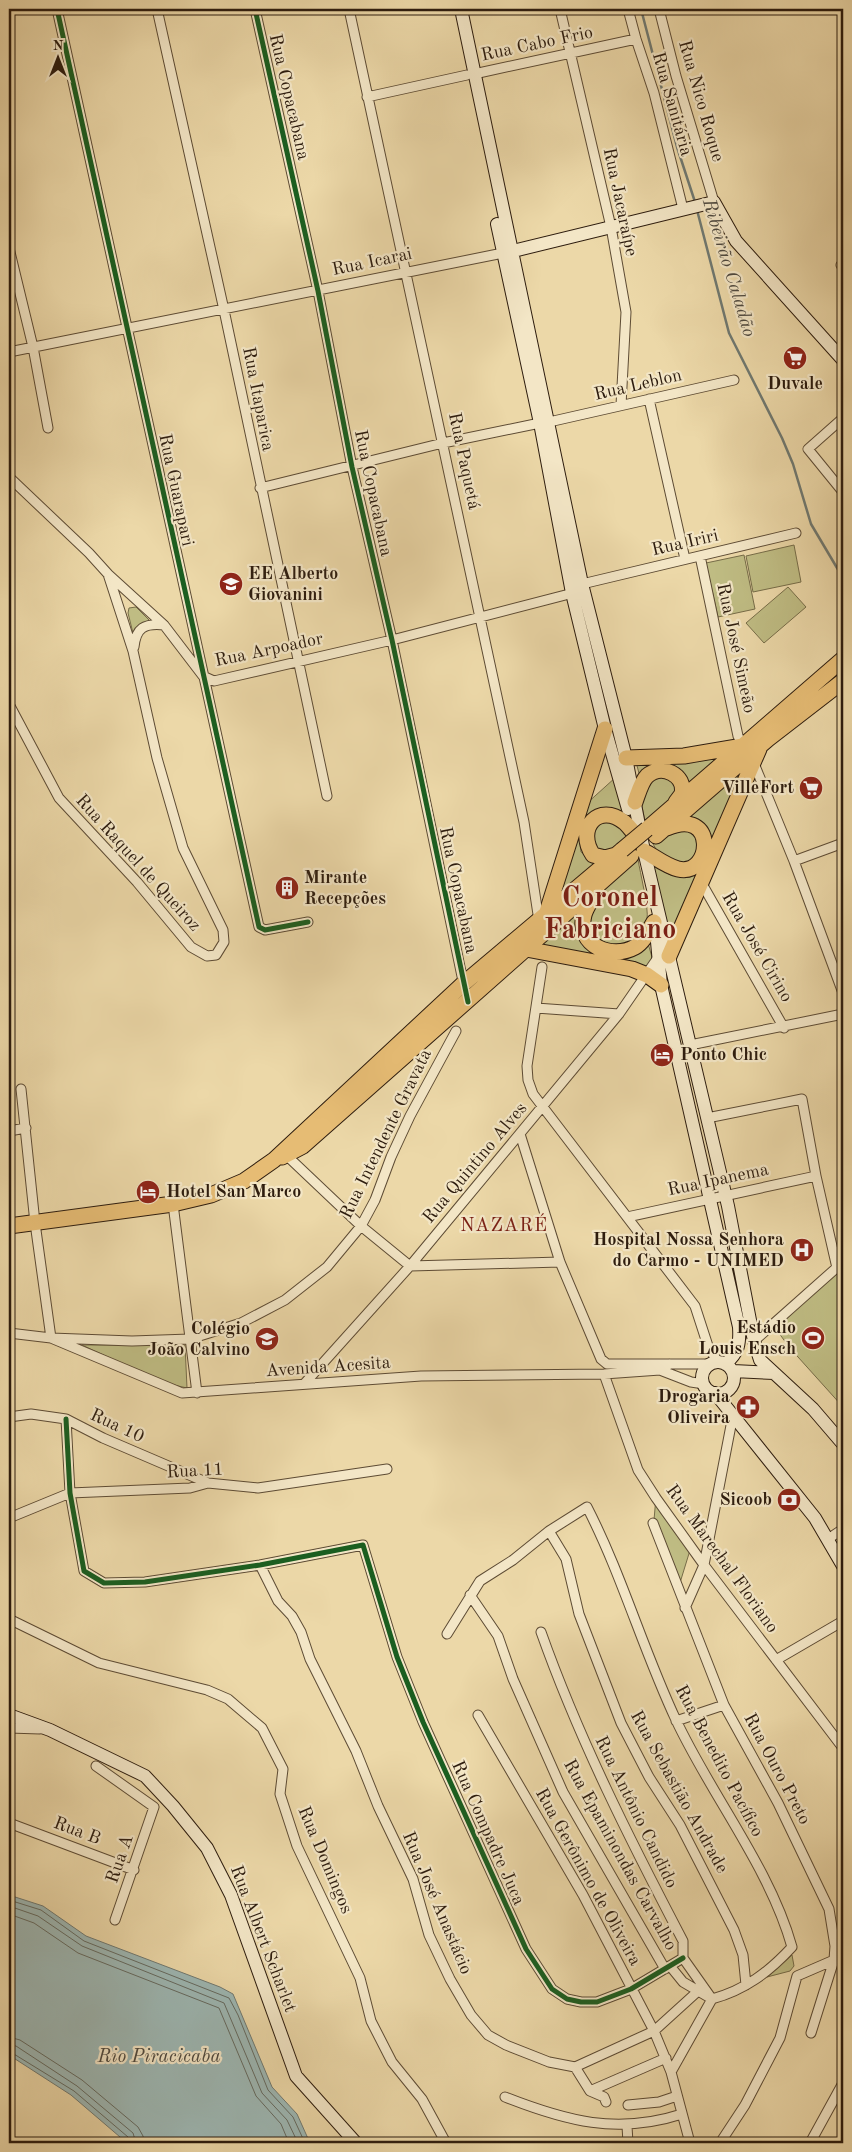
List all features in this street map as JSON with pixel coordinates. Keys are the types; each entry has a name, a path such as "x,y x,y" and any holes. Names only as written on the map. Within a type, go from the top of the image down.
{"main road":[{"path":"453,9 471,75"},
{"path":"461,9 471,75 507,252 580,589 605,729 650,832 654,922 690,1045 725,1196 754,1341 760,1360 813,1409 843,1444"},
{"path":"713,202 736,241 843,360"},
{"name":"Rua Icarai","path":"507,252 713,202"},
{"path":"580,589 626,758 635,802 629,853 664,956"},
{"path":"673,806 748,755 840,662"},
{"path":"650,832 762,744 843,684 838,679 840,662"},
{"path":"542,918 605,729"},
{"path":"626,758 748,755"},
{"path":"748,755 701,882 664,956 661,985 739,1326 738,1349 734,1357 722,1365 703,1373 704,1384 707,1389 715,1393 815,1518 843,1566"},
{"path":"9,1226 173,1204 211,1195 229,1188 281,1156 304,1146 602,881 673,806 682,794 683,789 676,776 668,771 661,770 648,776 635,802"},
{"path":"599,817 614,817 650,832 682,822 691,824 702,832 705,843 704,853 698,863 689,870 679,869 629,853 605,858 593,855 585,837 589,824 599,817"},
{"path":"281,1156 463,984 542,918 629,853"},
{"path":"602,881 584,915 587,938 592,946 605,951 626,950 637,946 654,922"},
{"path":"526,949 632,969 647,975 661,985"},
{"path":"722,1365 754,1341"},
{"path":"722,1365 774,1373"},
{"path":"715,1393 725,1392 732,1386 722,1365"},
{"name":"Rua Albert Scharlet","path":"9,1715 50,1730 145,1776 173,1806 207,1848 231,1895 296,2076 356,2143"}],"street":[{"name":"Rua Guarapari","path":"58,9 259,927 266,930 308,922"},
{"name":"Rua Itaparica","path":"157,9 224,310 260,488 327,796"},
{"name":"Rua Copacabana","path":"255,9 318,291 352,467 392,640 468,1002"},
{"name":"Rua Paquetá","path":"349,9 481,616 542,918"},
{"name":"Rua Jacaraípe","path":"560,9 611,227 626,312 621,405"},
{"name":"Rua Sanitária","path":"628,9 686,208"},
{"name":"Rua Nico Roque","path":"659,9 676,76 713,202"},
{"name":"Rua Cabo Frio","path":"367,97 636,39"},
{"path":"9,248 33,348 48,428"},
{"name":"Rua Icarai","path":"9,352 507,252"},
{"name":"Rua Leblon","path":"260,488 352,467 443,443 544,423 734,380"},
{"path":"649,399 685,560"},
{"path":"843,418 808,450 843,492"},
{"name":"Rua Arpoador","path":"9,477 89,552 108,574 164,624 203,676 214,681 392,640 580,589"},
{"name":"Rua Iriri","path":"580,589 700,556 796,534"},
{"name":"Rua José Simeão","path":"700,556 736,727 841,976 843,993"},
{"name":"Rua Raquel de Queiroz","path":"9,704 59,798 136,882 191,947 207,956 216,955 224,942 223,930 183,848 157,758 134,651 108,574"},
{"path":"134,651 135,635 144,626 164,624"},
{"path":"794,861 843,843"},
{"name":"Rua José Cirino","path":"701,882 784,1028"},
{"name":"Rua Quintino Alves","path":"306,1383 410,1266 619,1014 647,975 664,956"},
{"path":"542,967 529,1048 528,1080 542,1107 695,1306 708,1346 722,1365"},
{"path":"536,1008 619,1014"},
{"path":"690,1045 784,1028 843,1014"},
{"name":"Rua Intendente Gravata","path":"51,1338 132,1341 190,1339 241,1323 285,1300 327,1267 360,1226 375,1200 391,1157 410,1116 456,1031"},
{"path":"21,1089 35,1223 51,1338"},
{"path":"707,1118 802,1099 816,1176 840,1265 754,1341"},
{"path":"9,1131 26,1128"},
{"path":"520,1134 560,1262 601,1360 607,1364 722,1365"},
{"path":"281,1156 360,1226 410,1266 560,1262"},
{"name":"Rua Ipanema","path":"627,1216 816,1176"},
{"path":"173,1204 197,1393"},
{"name":"Avenida Acesita","path":"9,1333 51,1338 182,1393 421,1376 604,1374 660,1370 691,1382 704,1384"},
{"name":"Avenida Acesita","path":"660,1370 670,1364"},
{"name":"Rua Marechal Floriano","path":"604,1374 638,1470 704,1565 843,1748"},
{"name":"Rua 10","path":"9,1417 31,1414 66,1419 103,1438 208,1483"},
{"path":"685,1608 704,1565 733,1415"},
{"path":"66,1419 70,1493 84,1571 104,1583 116,1583 144,1582 260,1565"},
{"name":"Rua 11","path":"9,1518 70,1493 190,1488 208,1483 258,1488 387,1469"},
{"name":"Rua Benedito Pacífico","path":"548,1531 586,1507 605,1542 676,1721 704,1776 738,1832 778,1906 792,1947 777,1964 746,1985"},
{"name":"Rua Ouro Preto","path":"652,1523 724,1704 778,1804 829,1909 835,1946 834,1960 811,2033"},
{"path":"828,1539 843,1529"},
{"path":"447,1634 470,1594 480,1581 513,1560 548,1531"},
{"name":"Rua Sebastião Andrade","path":"548,1531 566,1559 579,1614 621,1724 649,1777 680,1825 734,1930 743,1954 746,1985"},
{"name":"Rua Compadre Juca","path":"260,1565 363,1546 397,1657 417,1706 526,1949 552,1989 567,1999 597,2002 631,1989 683,1958"},
{"name":"Rua José Anastácio","path":"260,1565 278,1601 292,1616 301,1632 310,1658 356,1751 378,1806 412,1879 429,1936 450,1979 471,2015 488,2035 506,2045 549,2062 575,2067"},
{"name":"Rua Epaminondas Carvalho","path":"470,1594 498,1636 513,1679 563,1792 667,1967 683,1982 712,2000"},
{"name":"Rua Domingos","path":"9,1619 99,1664 207,1690 228,1699 262,1728 283,1769 280,1794 298,1846 360,1978 371,2021 392,2062 422,2099 446,2143"},
{"path":"776,1660 843,1621"},
{"name":"Rua Antônio Candido","path":"541,1632 576,1726 632,1844 683,1941 683,1958 712,2000"},
{"path":"676,1721 724,1704"},
{"name":"Rua Gerônimo de Oliveira","path":"478,1715 583,1895 654,2031 671,2072 690,2143"},
{"path":"9,1728 50,1730"},
{"name":"Rua A","path":"96,1766 154,1807 134,1870 115,1920"},
{"name":"Rua B","path":"9,1823 134,1870"},
{"path":"720,2143 745,2105 780,2038 797,1976 834,1960"},
{"path":"671,2072 712,2000 735,1992 746,1985"},
{"path":"606,2102 604,2097 590,2091 575,2067 654,2031 697,1992"},
{"path":"590,2091 666,2058"},
{"path":"810,2143 843,2083"},
{"path":"628,2105 659,2102 677,2096"},
{"path":"505,2097 538,2110 578,2120 627,2126 682,2114"},
{"path":"627,2126 628,2143"}],"shaded area":[{"path":"794,545 801,582 753,592 746,556"},
{"path":"744,555 755,609 718,617 706,563"},
{"path":"788,587 806,607 764,643 746,623"},
{"path":"136,607 149,620 133,633 128,613 129,608"},
{"path":"727,755 688,790 683,776 640,777 636,762"},
{"path":"751,762 670,948 653,861 661,870 670,875 692,874 710,843 681,818"},
{"path":"659,773 674,784 676,793 646,826 641,801 644,783"},
{"path":"616,777 627,817 586,818 579,837 581,852 597,861 554,906 585,805"},
{"path":"594,820 623,825 633,839 611,850 597,849 589,825"},
{"path":"693,830 700,849 691,864 662,859 653,844 666,832"},
{"path":"638,859 647,907 647,920 643,931 637,938 628,943 618,945 608,943 599,939 593,931 590,909 598,896"},
{"path":"582,904 580,922 609,955 625,956 648,943 653,961 646,971 534,946"},
{"name":"Estádio Louis Ensch","path":"843,1265 843,1407 789,1347 776,1329"},
{"path":"82,1345 185,1345 187,1388 161,1382"},
{"path":"656,1497 691,1547 679,1586 654,1520"},
{"path":"792,1955 794,1966 790,1971 767,1977"}],"water":[{"name":"Rio Piracicaba","path":"9,1895 43,1906 86,1936 220,1987 233,1994 272,2087 297,2114 310,2143 127,2143 71,2095 9,2055"}],"waterway":[{"name":"Ribeirão Caladão","path":"641,9 677,147 695,202"},
{"name":"Ribeirão Caladão","path":"697,210 729,333 782,438 793,464 811,524 843,578"}],"cycle path":[{"path":"57,9 259,927 265,930 308,922"},
{"path":"255,9 318,291 352,467 392,640 468,1002"},
{"path":"66,1419 70,1493 84,1571 104,1583 145,1582 260,1565 363,1545 397,1657 423,1722 526,1949 552,1989 567,1999 581,2002 597,2002 631,1989 683,1958"}],"place":[{"name":"Duvale","path":"795,358"},
{"name":"EE Alberto Giovanini","path":"231,584"},
{"name":"VilleFort","path":"811,788"},
{"name":"Mirante Recepções","path":"287,888"},
{"name":"Ponto Chic","path":"662,1055"},
{"name":"Hotel San Marco","path":"148,1192"},
{"name":"Hospital Nossa Senhora do Carmo - UNIMED","path":"802,1250"},
{"name":"Estádio Louis Ensch","path":"813,1338"},
{"name":"Colégio João Calvino","path":"267,1339"},
{"name":"Drogaria Oliveira","path":"748,1407"},
{"name":"Sicoob","path":"789,1500"}],"district":[{"name":"Coronel Fabriciano","path":"610,915"},
{"name":"NAZARÉ","path":"504,1226"}]}
